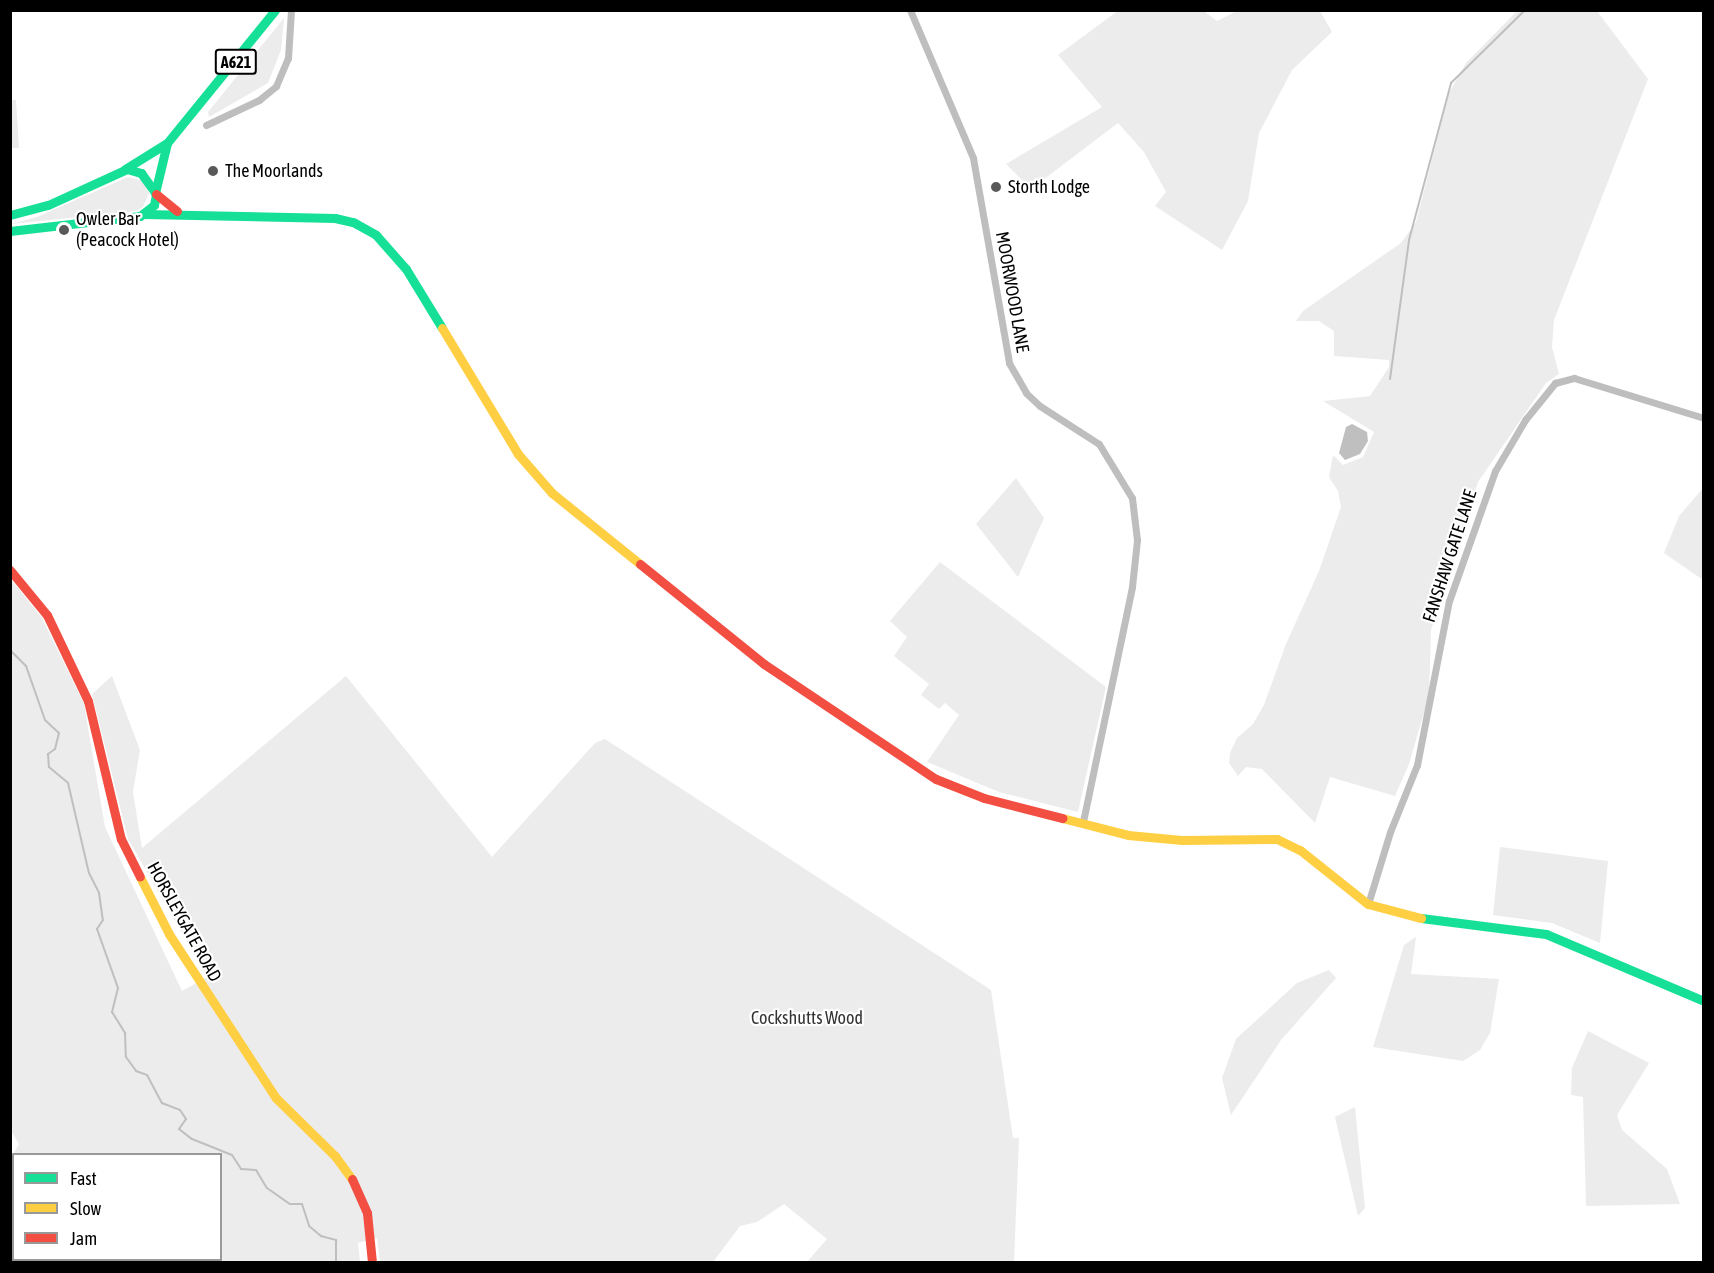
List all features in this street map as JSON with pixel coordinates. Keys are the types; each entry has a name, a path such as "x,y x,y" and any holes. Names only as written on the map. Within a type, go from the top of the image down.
{"main road":[{"name":"A621","path":"10,215 48,205 122,171 166,143 275,10"},
{"name":"A621","path":"144,214 154,205 166,143"},
{"path":"122,171 141,172 156,194 182,214"},
{"path":"10,231 144,214 334,218 370,231 406,269 518,454 540,482 589,525 764,664 913,766 966,792 1153,839 1277,839 1300,850 1341,886 1368,904 1409,917 1546,934 1704,1001"},
{"name":"HORSLEYGATE ROAD","path":"10,570 47,615 85,693 122,839 169,934 276,1098 335,1156 354,1182 367,1213 372,1263"}],"street":[{"path":"206,125 259,100 276,87 287,62 291,10"},
{"name":"MOORWOOD LANE","path":"910,10 973,158 1009,363 1026,393 1040,406 1099,444 1132,498 1137,540 1132,587 1083,822"},
{"name":"FANSHAW GATE LANE","path":"1368,904 1390,832 1417,765 1449,601 1495,471 1525,420 1555,383 1574,378 1704,418"}],"green space":[{"path":"1119,10 1204,11 1217,21 1237,11 1320,11 1332,32 1292,70 1259,133 1248,201 1222,250 1155,206 1166,192 1144,152 1118,123 1031,189 1006,164 1102,107 1058,55"},
{"path":"1517,11 1597,11 1648,79 1554,320 1552,347 1559,374 1546,383 1478,482 1431,630 1429,696 1409,764 1395,796 1330,777 1315,823 1262,769 1246,767 1238,776 1229,763 1230,753 1237,738 1253,724 1264,705 1286,644 1319,571 1341,507 1338,491 1329,477 1333,455 1343,465 1363,457 1374,432 1323,401 1370,396 1389,367 1389,360 1334,356 1334,331 1319,321 1296,321 1303,311 1401,243 1416,222 1449,93 1466,63"},
{"path":"284,18 281,50 268,83 209,117 208,112"},
{"path":"11,100 16,100 19,148 11,148"},
{"path":"128,177 143,181 149,193 143,207 136,211 11,224 37,217"},
{"path":"1016,478 1044,518 1018,577 976,524"},
{"path":"1703,488 1703,580 1664,553 1679,516"},
{"path":"940,562 1106,687 1078,812 999,792 927,762 959,715 945,703 939,709 921,695 929,684 894,656 907,637 890,621"},
{"name":"Cockshutts Wood","path":"10,578 42,618 84,704 105,827 182,991 207,977 128,839 92,694 112,676 140,750 133,792 142,848 346,676 492,857 595,743 605,739 991,990 1013,1138 1019,1138 1014,1262 807,1262 827,1239 784,1204 757,1222 740,1226 713,1262 380,1262 377,1238 358,1243 360,1262 11,1262 12,1156 12,1261 222,1261 222,1153 14,1153 19,1144 10,1129"},
{"path":"1500,847 1608,861 1600,943 1552,923 1493,915"},
{"path":"1416,937 1411,974 1499,979 1490,1033 1480,1050 1463,1061 1373,1047 1404,945"},
{"path":"1329,970 1336,978 1281,1040 1231,1115 1222,1078 1236,1039 1297,983"},
{"path":"1588,1031 1649,1063 1617,1115 1622,1130 1667,1169 1680,1204 1586,1206 1583,1097 1571,1095 1572,1068"},
{"path":"1355,1107 1365,1208 1358,1216 1335,1117"}],"shaded area":[{"path":"1352,424 1367,432 1368,441 1360,454 1345,460 1339,453 1346,427"}],"waterway":[{"path":"1390,379 1409,240 1451,83 1525,10"},
{"path":"10,650 26,666 45,720 59,733 55,749 48,754 49,767 68,783 89,873 99,893 103,920 97,929 118,988 112,1012 125,1033 126,1057 136,1071 147,1075 162,1103 180,1110 186,1119 179,1129 192,1139 232,1155 241,1169 256,1170 267,1188 290,1204 302,1204 309,1226 321,1236 336,1240 336,1262"}],"traffic: fast":[{"path":"125,169 167,143 275,10"},
{"path":"155,193 167,143"},
{"path":"10,215 48,205 127,169 141,173 156,194 154,205 140,216 10,231"},
{"path":"144,214 335,218 353,222 376,235 406,269 442,328"},
{"path":"1421,918 1546,934 1704,1001"}],"traffic: slow":[{"path":"442,328 518,454 552,493 640,564"},
{"path":"1062,818 1128,835 1182,840 1277,839 1300,850 1368,904 1421,918"},
{"path":"140,877 169,934 276,1098 335,1156 352,1179"}],"traffic: jam":[{"path":"156,194 177,211"},
{"path":"640,564 764,664 936,779 984,798 1062,818"},
{"path":"10,570 47,615 88,701 121,839 140,877"},
{"path":"352,1179 367,1213 372,1262"}],"place":[{"name":"The Moorlands","path":"213,171"},
{"name":"Storth Lodge","path":"996,187"},
{"name":"Owler Bar (Peacock Hotel)","path":"64,230"}]}
